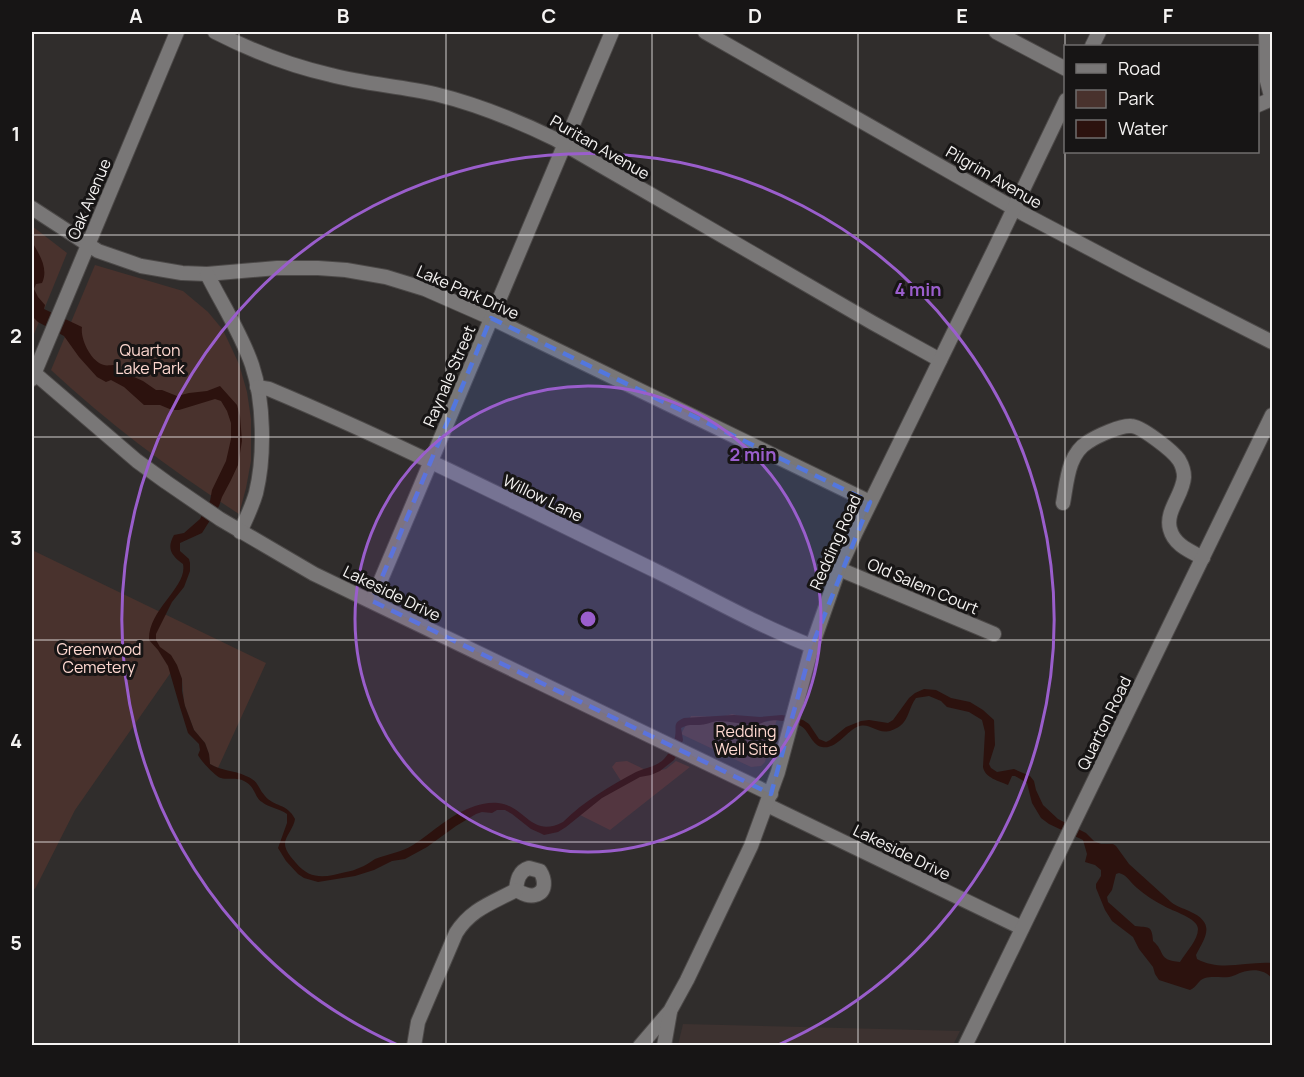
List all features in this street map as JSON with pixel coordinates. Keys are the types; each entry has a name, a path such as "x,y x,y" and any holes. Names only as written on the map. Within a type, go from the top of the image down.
{"street":[{"name":"Oak Avenue","path":"32,374 177,32"},
{"name":"Puritan Avenue","path":"215,32 265,55 330,75 401,87 464,102 534,129 940,360"},
{"name":"Raynale Street","path":"372,602 612,32"},
{"name":"Pilgrim Avenue","path":"705,32 1014,208 1272,342"},
{"path":"996,32 1064,68"},
{"path":"1266,32 1267,81 1272,100"},
{"name":"Redding Road","path":"640,1046 670,1011 751,846 769,799 812,646 839,569 1064,102"},
{"name":"Lake Park Drive","path":"32,208 87,245 105,254 141,266 182,273 207,274 318,268 364,273 425,289 491,318 870,502"},
{"path":"207,274 252,365 261,413 262,444 256,492 240,532"},
{"name":"Lakeside Drive","path":"32,374 137,461 202,508 314,574 687,754 769,799 1022,928"},
{"name":"Willow Lane","path":"257,387 268,389 319,410 431,462 812,646"},
{"name":"Quarton Road","path":"965,1046 1272,415"},
{"path":"1063,503 1072,460 1082,446 1090,440 1126,426 1138,427 1175,455 1180,462 1184,477 1168,521 1177,542 1203,558"},
{"name":"Old Salem Court","path":"839,569 994,634"},
{"path":"414,1046 415,1033 422,1011 463,921 474,912 516,890"},
{"name":"Redding Road","path":"664,1046 670,1011"}],"highlighted area":[{"path":"491,318 870,502 812,646 771,794 372,601"}],"shaded area":[{"path":"683,1024 960,1031 953,1045 678,1045"}],"green space":[{"path":"32,226 67,253 32,339"},
{"name":"Quarton Lake Park","path":"95,265 183,291 208,312 223,330 239,364 247,392 251,419 251,461 239,514 142,446 51,370"},
{"name":"Greenwood Cemetery","path":"32,550 266,663 218,768 210,764 205,743 194,730 184,703 182,679 176,665 75,810 35,889 32,888"},
{"name":"Redding Well Site","path":"732,714 766,722 777,719 765,762 761,766 751,767 681,734 691,716 722,717"},
{"name":"Redding Well Site","path":"627,761 650,772 666,769 676,761 690,767 610,830 580,815 621,781 612,767 616,762"}],"water":[{"path":"32,242 44,267 42,283 36,284 34,289 45,305 44,309 82,327 85,344 99,363 114,365 156,390 177,396 207,391 220,386 237,405 242,441 238,465 219,506 202,533 180,543 180,551 189,559 190,571 184,587 172,602 156,634 156,640 160,647 171,655 177,665 182,679 185,706 194,730 205,743 210,764 250,778 272,802 292,814 295,819 286,838 285,847 296,863 307,873 325,876 356,869 375,859 409,847 458,813 483,804 508,805 543,827 563,822 607,788 662,761 669,753 673,743 676,723 684,718 782,715 803,720 809,724 819,739 826,742 846,727 861,721 888,723 915,693 924,689 936,690 951,698 970,702 994,720 995,745 989,764 991,768 997,772 1014,769 1030,776 1043,805 1058,819 1086,833 1094,841 1116,846 1129,864 1171,902 1203,920 1206,930 1196,955 1197,959 1215,965 1272,963 1272,979 1264,972 1250,970 1229,977 1205,978 1190,990 1159,980 1133,937 1112,921 1105,910 1096,888 1101,870 1085,862 1087,854 1083,840 1041,818 1032,803 1027,783 1012,776 1008,785 986,774 983,767 985,732 982,720 969,712 947,707 941,701 929,696 916,698 903,723 892,730 886,732 867,726 857,727 837,743 827,747 818,746 802,727 783,721 771,720 754,725 717,721 686,726 681,728 683,740 674,760 660,771 640,777 602,798 558,832 544,835 531,829 505,810 492,813 482,812 405,859 392,861 355,876 318,882 304,878 286,861 278,848 287,823 287,814 262,802 251,786 244,781 219,777 198,755 199,744 188,733 168,666 149,640 150,629 155,618 183,573 183,564 171,552 170,544 174,535 184,533 200,519 226,461 231,439 231,423 227,411 221,401 215,399 179,410 160,405 144,405 124,387 111,380 106,382 97,377 64,336 38,322 32,316","holes":["1116,874 1122,874 1150,898 1189,918 1197,925 1196,937 1180,962 1165,957 1153,941 1150,929 1135,926 1108,902 1107,897 1112,890"]}]}
